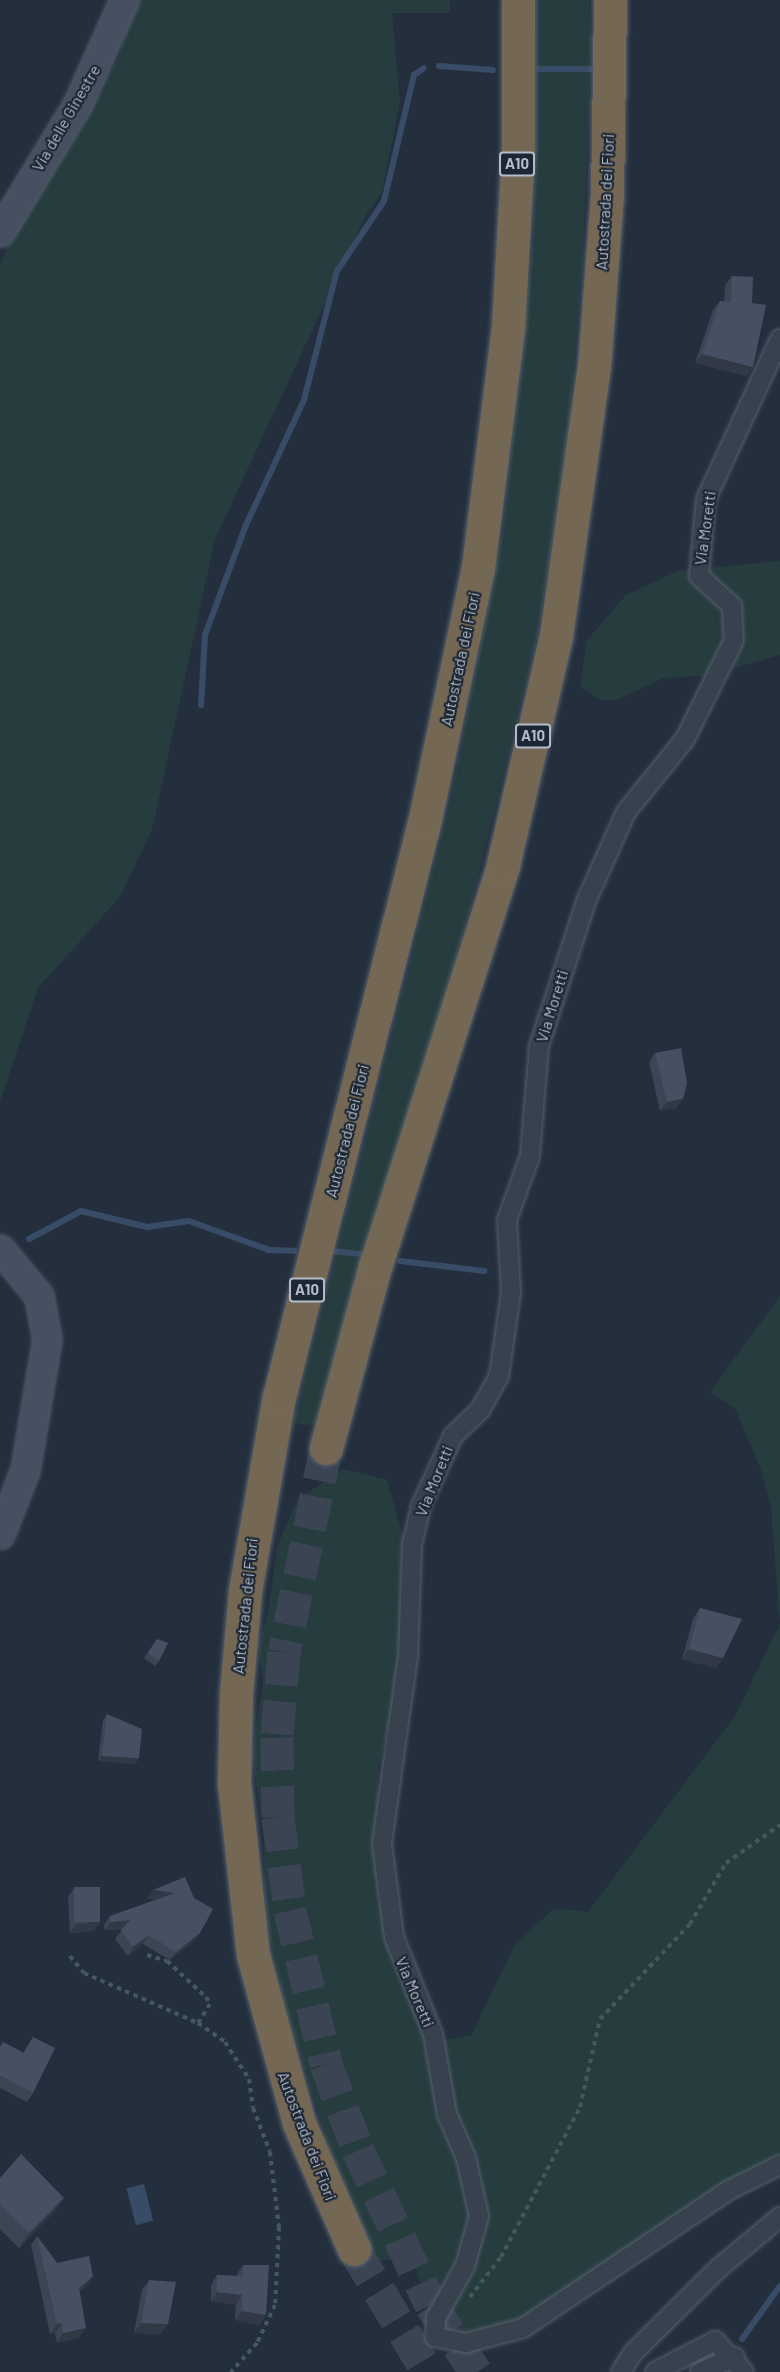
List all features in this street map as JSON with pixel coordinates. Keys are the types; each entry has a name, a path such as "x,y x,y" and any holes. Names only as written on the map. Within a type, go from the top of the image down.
{"highway":[{"name":"Autostrada dei Fiori","path":"354,2249 295,2113 254,1955 234,1782 236,1694 245,1592 279,1397 425,819 478,568 512,274 518,0"},
{"name":"Autostrada dei Fiori","path":"326,1448 375,1267 503,865 556,636 594,367 607,195 610,0"}],"main road":[{"name":"Via delle Ginestre","path":"0,232 78,104 124,0"},
{"path":"0,1249 27,1277 45,1316 39,1409 25,1470 0,1534"}],"street":[{"name":"Via Moretti","path":"434,2324 465,2266 479,2216 466,2158 447,2114 433,2034 394,1937 382,1844 408,1656 412,1544 422,1506 453,1436 481,1409 499,1376 511,1292 507,1220 530,1156 539,1046 587,899 626,812 685,739 734,640 732,606 699,576 706,499 780,339"},
{"path":"434,2324 435,2337 449,2343 523,2328 729,2190 780,2164"},
{"path":"621,2372 633,2353 711,2275 780,2217"},
{"path":"655,2372 705,2342 715,2341 740,2364"},
{"path":"700,2372 740,2364"}],"path":[{"path":"434,2324 473,2294 501,2257 580,2107 600,2019 685,1931 726,1863 780,1826"},
{"path":"147,1955 167,1961 206,1997 210,2004 198,2023"},
{"path":"70,1956 84,1973 198,2023 225,2042 249,2079 253,2108 270,2152 279,2227 275,2306 257,2343 231,2372"}],"green space":[{"path":"134,0 450,0 450,13 392,13 400,102 382,192 366,215 215,539 152,830 119,898 38,988 0,1102 0,267 18,215 119,56"},
{"path":"536,0 589,0 591,44 583,256 567,450 537,638 469,913 317,1426 293,1423 449,808 503,529 533,240"},
{"path":"780,561 780,655 705,676 663,678 617,700 600,700 580,686 587,640 626,595 678,571"},
{"path":"780,1296 780,1624 771,1507 761,1470 736,1410 710,1392"},
{"path":"343,1469 387,1480 406,1547 400,1676 378,1769 378,1900 415,2014 441,2040 471,2036 515,1944 555,1908 588,1912 735,1716 780,1624 780,2155 529,2318 497,2330 454,2335 433,2319 413,2260 369,2260 356,2234 285,2006 265,1915 264,1837 252,1754 263,1683 258,1644 268,1614 277,1547 297,1500"}],"water":[{"path":"144,2184 153,2221 136,2225 127,2188"}],"building":[{"path":"732,276 753,277 752,303 766,305 753,367 702,354 720,301 731,303"},
{"path":"681,1048 687,1083 683,1099 667,1102 655,1053"},
{"path":"700,1608 742,1619 723,1658 689,1649"},
{"path":"157,1639 168,1643 159,1661 148,1653"},
{"path":"107,1714 142,1729 139,1758 102,1756"},
{"path":"185,1877 194,1898 213,1909 200,1933 176,1952 149,1935 133,1947 121,1930 130,1920 111,1922 110,1916 175,1893 153,1890"},
{"path":"74,1887 100,1887 100,1922 74,1922"},
{"path":"33,2037 55,2048 33,2093 0,2075 0,2048 3,2042 24,2053"},
{"path":"21,2154 64,2198 29,2233 0,2204 0,2178"},
{"path":"37,2236 57,2263 89,2256 93,2276 79,2288 86,2328 63,2333 62,2323 57,2324"},
{"path":"243,2265 269,2265 266,2315 242,2311 242,2295 217,2292 217,2275 243,2276"},
{"path":"149,2280 176,2282 168,2324 141,2323"}],"waterway":[{"path":"439,66 493,70"},
{"path":"201,705 205,635 246,525 304,400 337,271 384,201 414,75 424,68"},
{"path":"538,69 592,69"},
{"path":"29,1239 81,1211 147,1227 189,1221 269,1250 294,1251"},
{"path":"332,1251 362,1254"},
{"path":"400,1261 484,1271"},
{"path":"742,2339 780,2286"}],"tunnel":[{"path":"326,1448 284,1652 277,1737 278,1817 290,1910 326,2064 358,2150 431,2305 476,2372"},
{"path":"354,2249 428,2372"}]}
